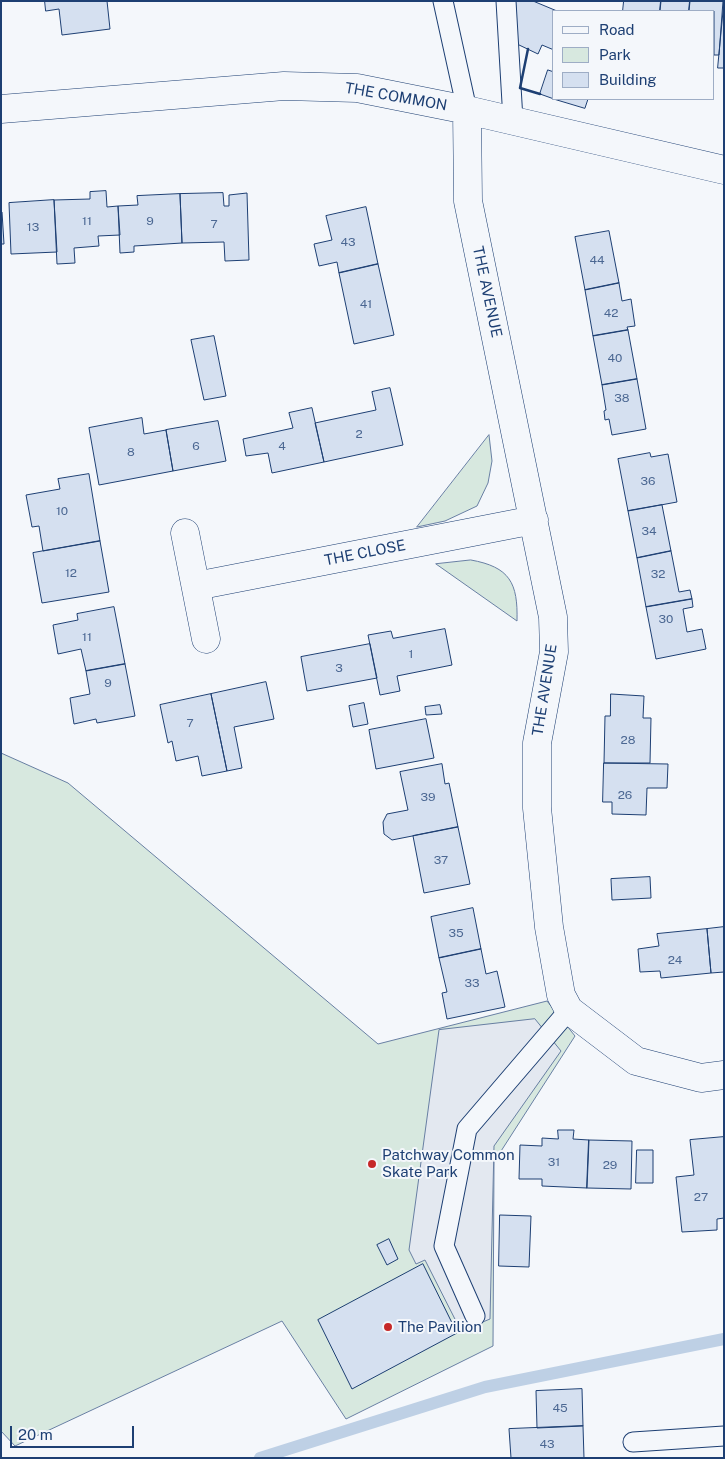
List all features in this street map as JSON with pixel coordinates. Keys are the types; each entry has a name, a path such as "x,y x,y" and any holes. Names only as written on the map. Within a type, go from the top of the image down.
{"street":[{"name":"THE COMMON","path":"1,109 284,86 357,88 513,120 724,170"},
{"name":"THE AVENUE","path":"467,110 468,202 553,617 554,652 537,743 537,808 549,927 561,995 569,1010"},
{"name":"THE CLOSE","path":"196,586 534,520"},
{"path":"185,533 206,639"},
{"path":"569,1010 636,1061 701,1078 724,1075"}],"lane":[{"path":"443,1 467,110"},
{"path":"506,1 513,120"},
{"path":"475,1316 444,1246 466,1129 569,1010"},
{"path":"633,1442 724,1436"}],"green space":[{"path":"489,435 492,461 488,483 477,506 445,521 417,527"},
{"path":"471,560 495,567 509,579 516,596 517,621 436,564"},
{"path":"1,753 68,783 378,1044 547,1001 575,1036 494,1162 493,1346 346,1419 282,1321 15,1446 1,1431"}],"shaded area":[{"path":"535,1019 561,1051 494,1146 490,1319 461,1331 425,1260 416,1264 409,1250 439,1030"}],"building":[{"path":"45,1 107,1 110,29 62,35 59,9 46,11"},
{"path":"516,1 533,1 555,10 552,10 552,49 542,45 538,54 517,44"},
{"path":"624,1 661,1 660,10 623,10"},
{"path":"661,1 690,1 689,10 660,10"},
{"path":"690,1 723,1 719,55 715,55 715,10 689,10"},
{"path":"724,1 724,68 718,68"},
{"path":"548,70 552,71 552,98 540,94"},
{"path":"557,100 588,100 585,108"},
{"path":"106,191 107,207 118,206 120,235 98,236 99,246 74,248 75,263 57,264 54,200 90,199 90,192"},
{"path":"223,193 224,206 229,206 229,195 247,193 249,260 225,261 224,242 182,243 180,194"},
{"path":"180,194 182,243 134,246 134,252 120,253 118,206 138,205 137,196"},
{"path":"54,200 57,252 11,254 9,203"},
{"path":"366,207 378,264 339,273 337,262 319,266 314,244 332,240 326,216"},
{"path":"2,212 4,244 1,244"},
{"path":"609,231 619,283 585,290 575,237"},
{"path":"378,264 394,335 354,344 339,273"},
{"path":"619,283 622,301 631,299 635,326 627,327 628,330 593,336 585,290"},
{"path":"628,330 637,379 602,385 593,336"},
{"path":"214,336 226,396 204,400 191,340"},
{"path":"637,379 646,429 612,435 609,419 605,420 604,411 606,410 602,385"},
{"path":"390,388 403,445 324,462 315,423 376,410 372,392"},
{"path":"312,408 324,462 272,473 268,453 246,456 243,439 293,428 289,413"},
{"path":"142,418 144,434 166,430 173,471 99,485 89,428"},
{"path":"218,421 226,461 173,471 166,430"},
{"path":"650,453 651,457 668,454 677,502 628,511 618,459"},
{"path":"89,474 100,541 43,551 39,526 32,527 26,495 60,489 58,479"},
{"path":"662,505 671,551 637,558 628,511"},
{"path":"100,541 109,592 42,603 33,553"},
{"path":"671,551 679,592 690,590 692,599 646,607 637,558"},
{"path":"692,599 693,607 683,609 687,632 702,629 706,649 656,659 646,607"},
{"path":"114,607 125,664 86,671 81,649 58,654 53,625 78,620 77,614"},
{"path":"445,629 452,665 397,676 400,691 380,695 368,635 391,631 393,638"},
{"path":"370,644 377,678 307,691 301,657"},
{"path":"125,664 135,716 97,723 96,719 74,724 70,698 90,694 86,671"},
{"path":"266,682 274,719 234,727 242,768 227,771 211,694"},
{"path":"211,694 227,771 202,776 198,756 176,761 172,741 168,743 160,705"},
{"path":"611,694 644,696 643,718 651,718 650,763 604,763 605,716 610,716"},
{"path":"364,703 368,724 353,727 349,706"},
{"path":"440,705 442,714 426,715 425,707"},
{"path":"426,719 434,758 376,769 369,730"},
{"path":"604,763 668,764 667,788 647,788 646,815 612,814 612,802 603,802"},
{"path":"442,764 445,784 449,783 458,827 392,840 384,834 383,822 387,814 408,810 400,772"},
{"path":"458,827 470,884 424,893 413,836"},
{"path":"650,877 651,898 612,900 611,879"},
{"path":"473,908 481,949 439,958 431,917"},
{"path":"724,927 724,972 711,973 707,929"},
{"path":"707,929 711,973 661,978 660,971 640,972 638,949 659,946 657,934"},
{"path":"481,949 486,974 497,971 505,1007 447,1019 442,993 447,992 439,958"},
{"path":"558,1130 574,1130 573,1139 589,1140 587,1188 542,1186 542,1179 519,1179 520,1145 542,1146 542,1138 558,1139"},
{"path":"724,1137 724,1218 717,1219 717,1230 682,1232 676,1177 694,1175 690,1140"},
{"path":"589,1140 632,1141 631,1189 587,1188"},
{"path":"637,1150 653,1150 653,1183 636,1183"},
{"path":"500,1215 531,1216 529,1267 499,1266"},
{"path":"389,1239 398,1259 387,1265 377,1245"},
{"name":"The Pavilion","path":"423,1264 457,1333 352,1389 318,1320"},
{"path":"582,1389 583,1426 537,1428 536,1391"},
{"path":"583,1426 584,1458 511,1458 509,1429"}],"waterway":[{"path":"260,1458 485,1387 724,1339"}],"wall":[{"path":"528,49 520,88 540,94"}],"place":[{"name":"Patchway Common Skate Park","path":"372,1164"},
{"name":"The Pavilion","path":"388,1327"}]}
